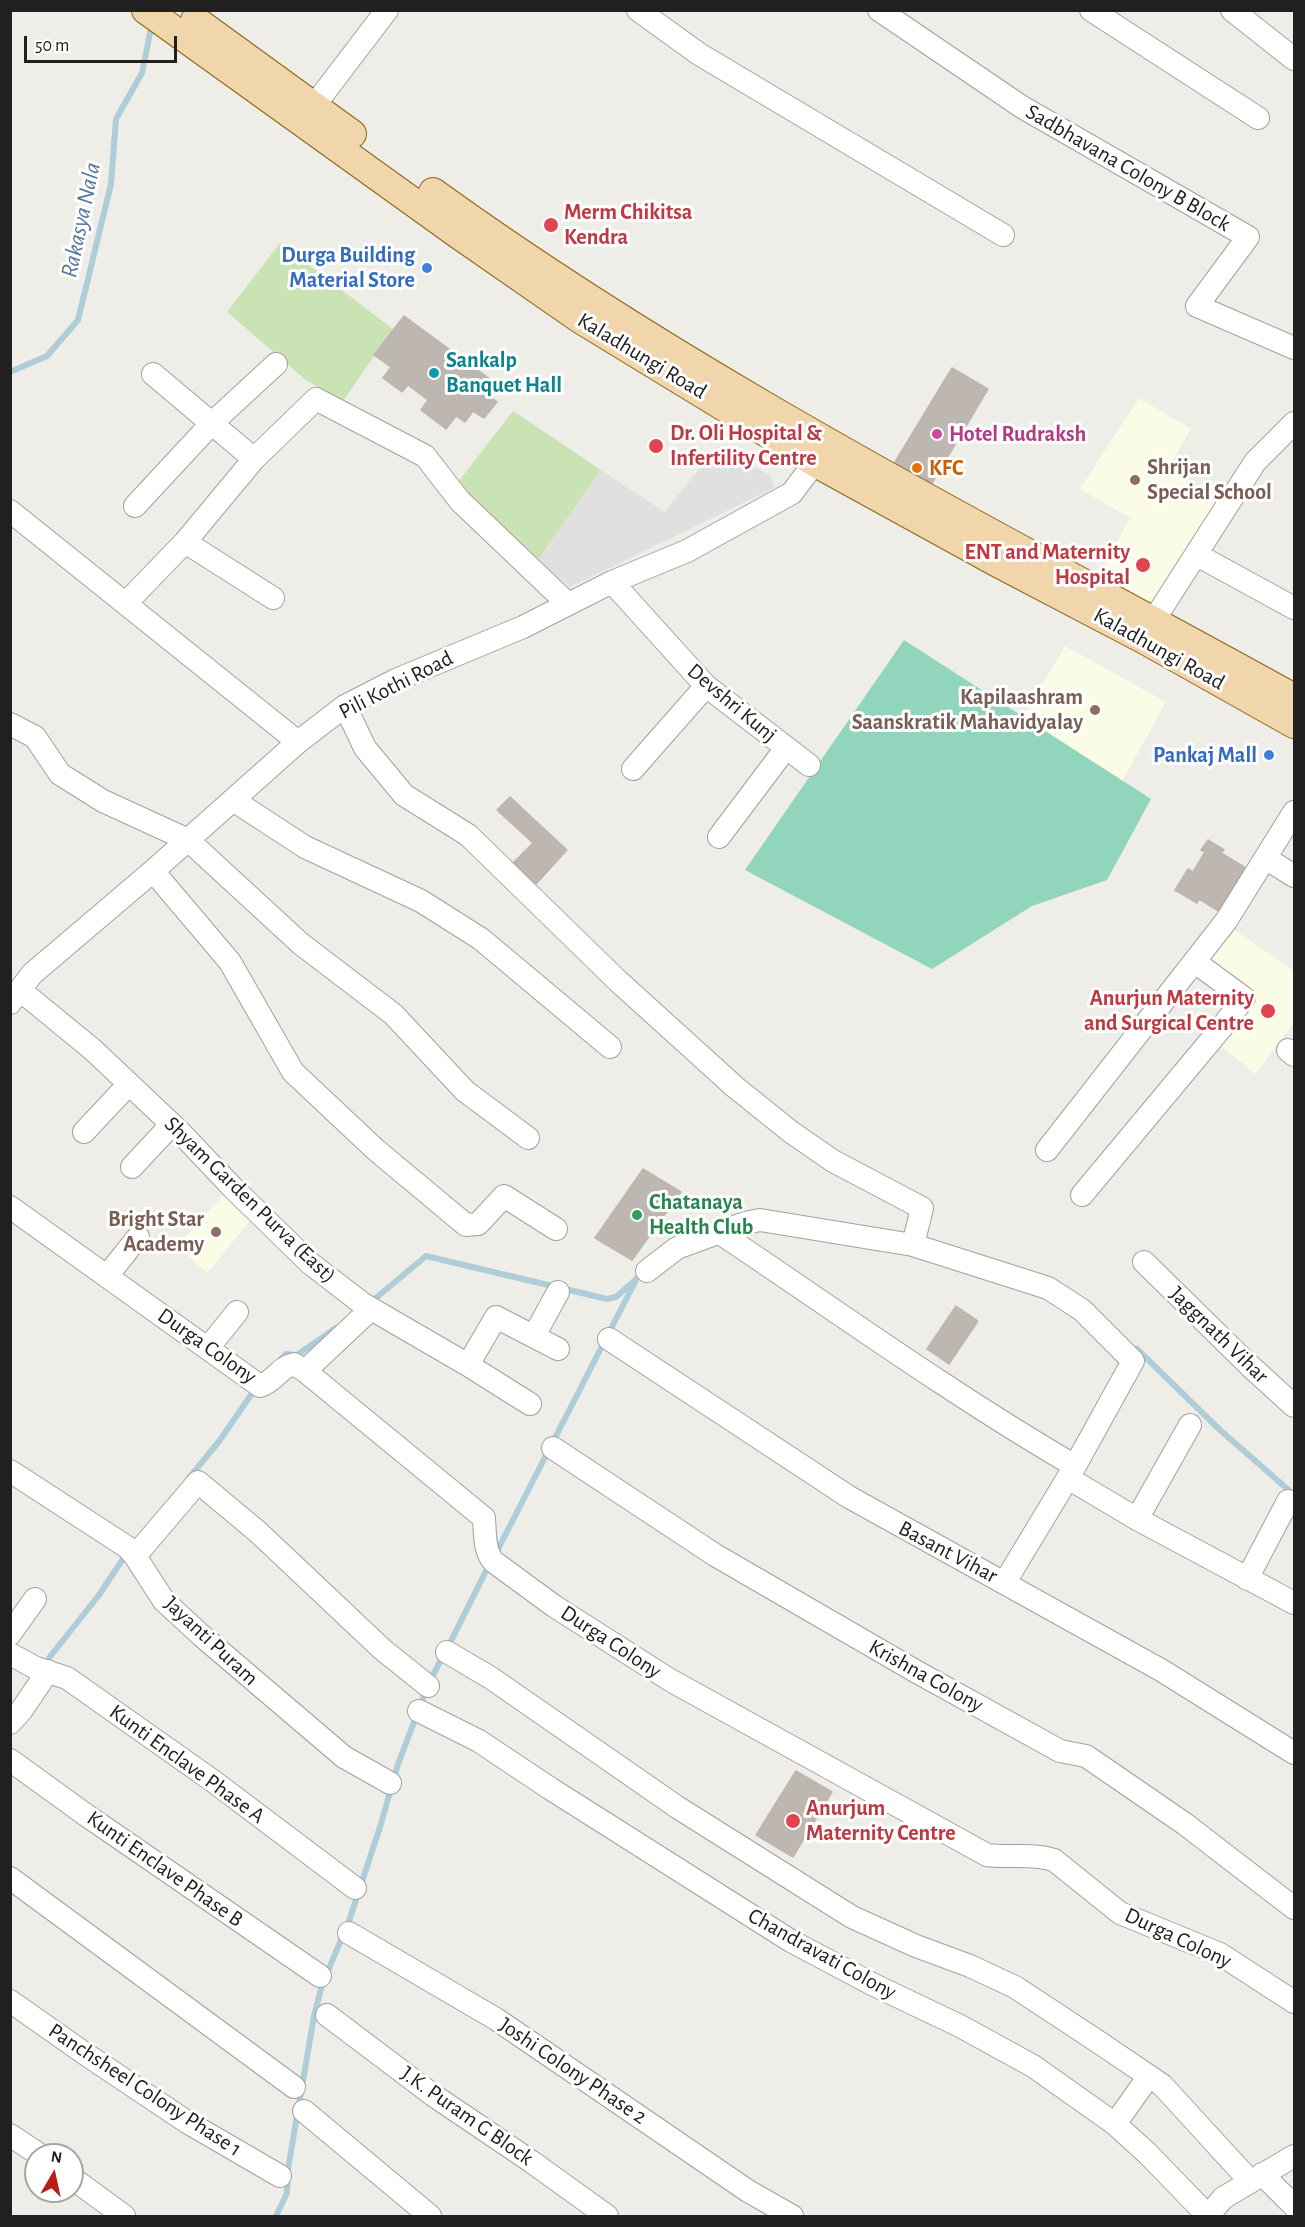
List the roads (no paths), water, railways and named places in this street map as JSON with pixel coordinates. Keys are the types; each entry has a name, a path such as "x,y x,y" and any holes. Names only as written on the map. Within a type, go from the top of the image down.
{"main road":[{"name":"Kaladhungi Road","path":"146,10 180,18 307,114 325,137 459,235 580,319 822,454 996,562 1294,698"},
{"name":"Kaladhungi Road","path":"1149,630 1294,724"}],"street":[{"path":"307,114 387,10"},
{"path":"638,10 699,54 1003,235"},
{"name":"Sadbhavana Colony B Block","path":"879,10 1022,107 1248,237 1197,306 1294,348"},
{"path":"1091,10 1258,118"},
{"path":"1232,10 1294,59"},
{"path":"135,506 212,423 276,364"},
{"path":"153,374 254,459"},
{"path":"126,603 185,542 254,459 316,399 425,456 460,501 568,603"},
{"path":"1149,630 1255,462 1294,423"},
{"name":"Pili Kothi Road","path":"15,996 32,974 153,871 298,742 345,706 396,680 523,627 612,582 687,551 792,494 822,454"},
{"path":"10,511 298,742"},
{"path":"185,542 273,598"},
{"path":"1197,555 1294,608"},
{"name":"Devshri Kunj","path":"612,582 706,687 809,765"},
{"path":"633,769 706,687"},
{"path":"345,706 365,748 404,795 468,835 618,981 720,1073 791,1132 833,1161 922,1208 913,1245"},
{"path":"10,724 35,737 60,774 103,801 188,840 301,945 393,1014 465,1090 528,1138"},
{"path":"719,837 786,748"},
{"path":"233,800 305,847 421,900 481,939 610,1047"},
{"path":"1047,1150 1226,921 1267,859 1294,812"},
{"path":"1267,859 1294,876"},
{"path":"153,871 230,962 293,1072 376,1150 466,1225 478,1224 504,1196 556,1229"},
{"path":"1082,1195 1244,998 1194,962"},
{"name":"Shyam Garden Purva (East)","path":"15,996 92,1049 172,1124 233,1188 311,1264 371,1309 530,1404"},
{"path":"84,1132 129,1084"},
{"path":"132,1167 172,1124"},
{"name":"Durga Colony","path":"10,1207 260,1386 268,1383 288,1365 294,1364 304,1371 484,1518 490,1559 554,1606 670,1680 987,1855 1041,1856 1054,1860 1120,1913 1220,1954 1294,2002"},
{"path":"648,1271 676,1248 745,1223 760,1220 913,1245 1048,1288 1082,1310 1133,1361 1071,1472 1005,1582"},
{"path":"720,1233 943,1385 1017,1432 1137,1519 1294,1603"},
{"path":"107,1276 138,1237"},
{"name":"Jaggnath Vihar","path":"1144,1262 1241,1358 1294,1406"},
{"path":"534,1336 558,1292"},
{"path":"304,1371 371,1309"},
{"path":"208,1348 237,1312"},
{"path":"468,1365 496,1317 558,1349"},
{"name":"Basant Vihar","path":"609,1339 849,1497 1161,1670 1294,1753"},
{"path":"1137,1519 1190,1425"},
{"name":"Krishna Colony","path":"553,1448 715,1555 917,1672 1060,1751 1086,1756 1185,1824 1294,1908"},
{"name":"Jayanti Puram","path":"10,1471 126,1547 135,1556 164,1601 202,1636 344,1757 390,1783"},
{"path":"135,1556 198,1482 258,1532 382,1649 428,1686"},
{"path":"1247,1579 1288,1501"},
{"path":"10,1634 35,1599"},
{"path":"447,1652 491,1678 677,1807 852,1917 1015,1987 1162,2085 1256,2177 1294,2206"},
{"name":"Kunti Enclave Phase A","path":"10,1654 36,1668 67,1678 213,1781 355,1888"},
{"path":"10,1722 21,1711 48,1671"},
{"name":"Chandravati Colony","path":"419,1711 479,1741 791,1941 872,1984 960,2026 1023,2061 1115,2124 1148,2154 1208,2216"},
{"name":"Kunti Enclave Phase B","path":"10,1760 320,1976"},
{"path":"10,1878 294,2087"},
{"name":"Joshi Colony Phase 2","path":"349,1933 496,2019 748,2191 792,2217"},
{"name":"Panchsheel Colony Phase 1","path":"10,2001 187,2122 280,2176"},
{"name":"J.K. Puram G Block","path":"327,2015 434,2095 607,2217"},
{"path":"1115,2124 1149,2076"},
{"path":"304,2111 430,2217"},
{"path":"10,2135 24,2144"},
{"path":"1208,2216 1223,2198 1294,2156"},
{"path":"84,2187 124,2217"}],"waterway":[{"name":"Rakasya Nala","path":"10,372 47,356 78,320 111,184 116,119 142,73 152,23"},
{"path":"371,1302 426,1256 607,1299 616,1297 634,1281"},
{"path":"496,1553 637,1278"},
{"path":"281,1359 286,1354 297,1355 336,1328"},
{"path":"1137,1349 1220,1430 1292,1493"},
{"path":"189,1478 220,1440 255,1389"},
{"path":"49,1658 99,1595 125,1556"},
{"path":"448,1647 489,1565"},
{"path":"430,1681 443,1656"},
{"path":"276,2216 287,2193 288,2169 314,2016 322,1985 349,1921 398,1764 426,1691"}],"place":[{"name":"Merm Chikitsa Kendra","path":"551,225"},
{"name":"Durga Building Material Store","path":"427,268"},
{"name":"Sankalp Banquet Hall","path":"434,373"},
{"name":"Hotel Rudraksh","path":"937,434"},
{"name":"Dr. Oli Hospital & Infertility Centre","path":"656,446"},
{"name":"KFC","path":"917,468"},
{"name":"Shrijan Special School","path":"1135,480"},
{"name":"ENT and Maternity Hospital","path":"1143,565"},
{"name":"Kapilaashram Saanskratik Mahavidyalay","path":"1095,710"},
{"name":"Pankaj Mall","path":"1269,755"},
{"name":"Anurjun Maternity and Surgical Centre","path":"1268,1011"},
{"name":"Chatanaya Health Club","path":"637,1215"},
{"name":"Bright Star Academy","path":"216,1232"},
{"name":"Anurjum Maternity Centre","path":"793,1821"}]}
